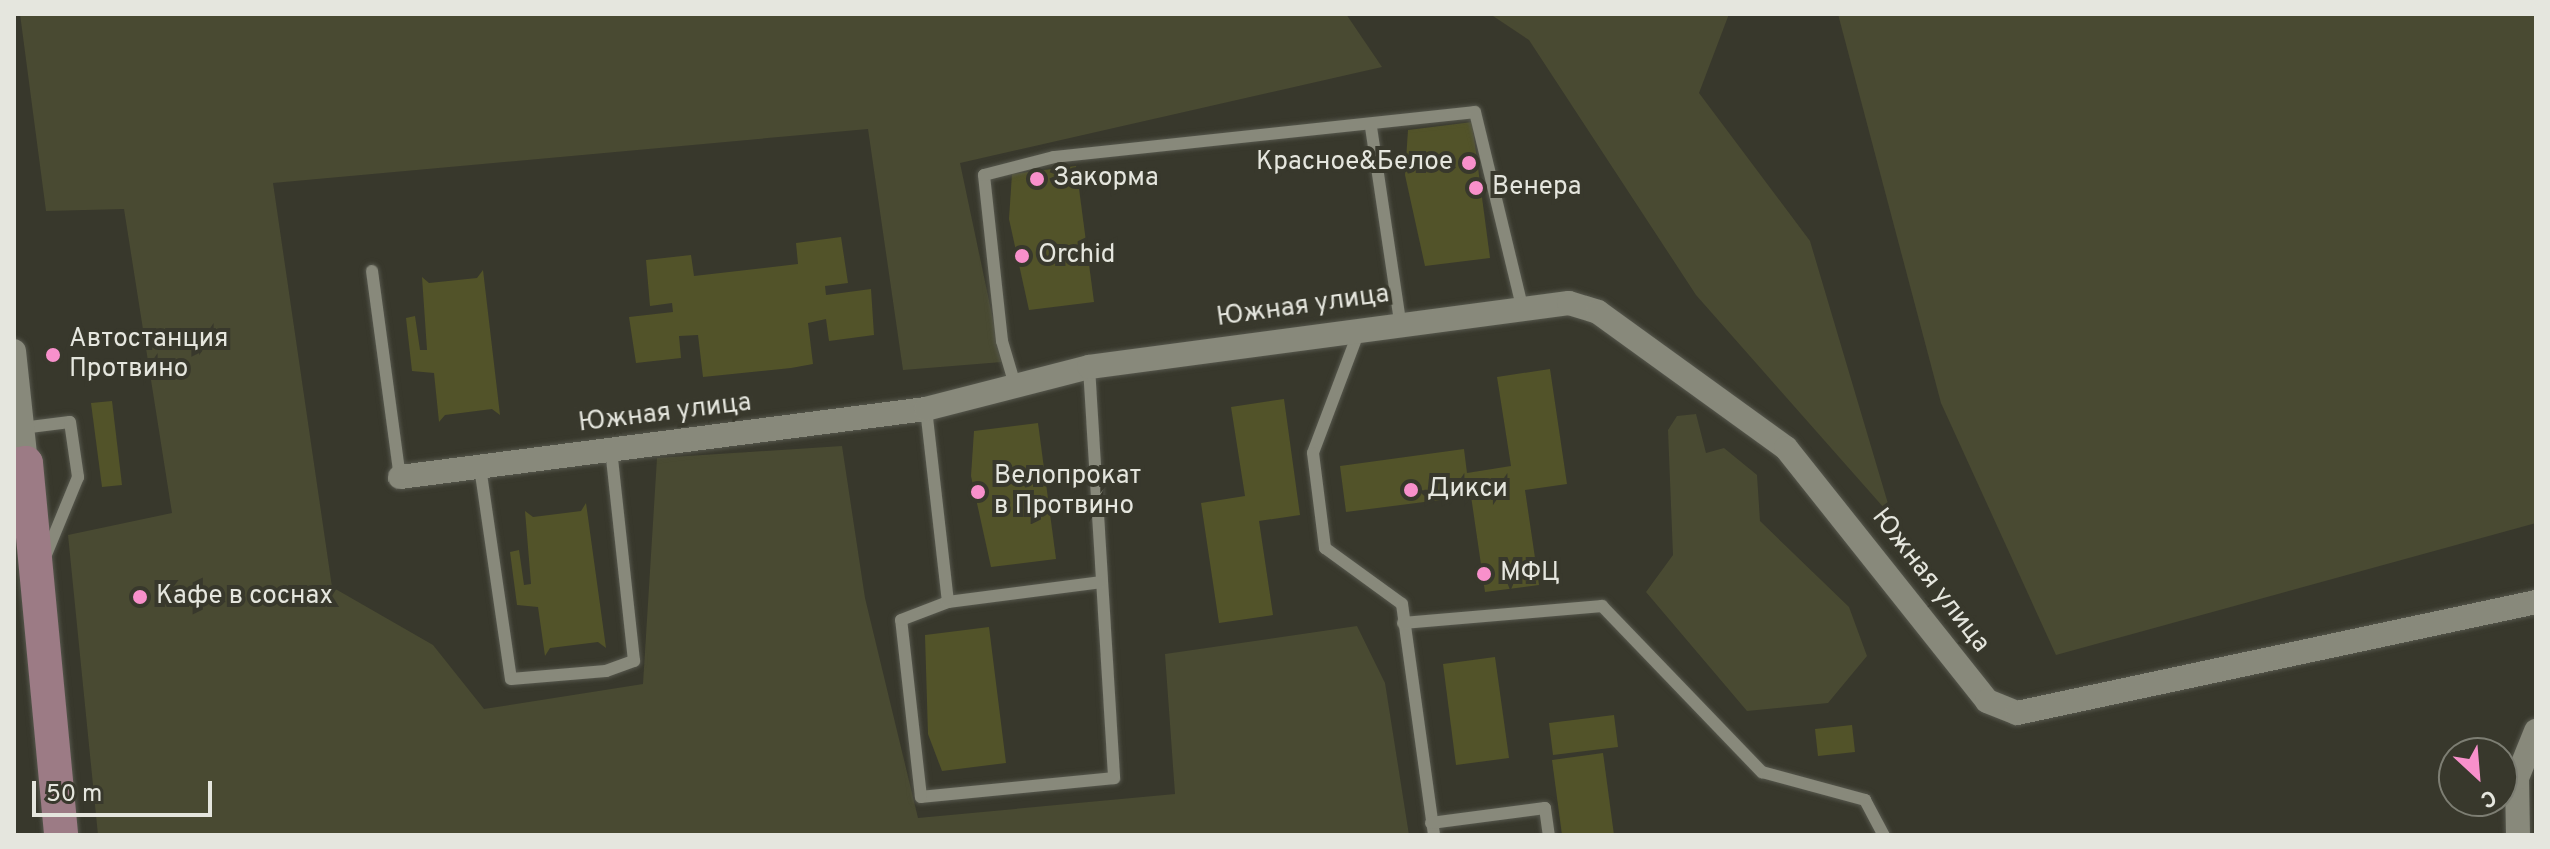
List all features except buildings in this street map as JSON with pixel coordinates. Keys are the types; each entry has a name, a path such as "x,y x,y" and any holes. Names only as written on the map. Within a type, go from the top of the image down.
{"street":[{"name":"Южная улица","path":"400,477 926,409 1089,367 1400,321 1569,303 1598,312 1724,400 1786,448 1987,701 2017,713 2054,708 2536,602"},
{"path":"14,351 22,428 20,464 61,835"},
{"path":"2518,760 2536,731"}],"lane":[{"path":"1015,385 1002,341 984,175 1054,157 1371,127 1475,112 1522,306"},
{"path":"1371,127 1400,321"},
{"path":"372,271 400,477"},
{"path":"1360,328 1313,453 1325,548 1402,604 1433,829 1545,808 1549,835"},
{"path":"1089,367 1114,778 921,797 901,620 948,602 1102,582"},
{"path":"926,409 948,602"},
{"path":"22,428 70,422 78,477 35,583"},
{"path":"480,467 511,679 606,671 634,661 611,449"},
{"path":"1403,623 1602,606 1762,772 1865,800 1884,835"}],"green space":[{"path":"20,14 1346,14 1382,67 960,163 1002,362 903,370 868,129 273,183 332,587 433,645 484,709 643,684 657,458 842,446 865,598 918,818 1175,794 1165,654 1357,626 1385,683 1409,835 98,835 68,535 172,513 124,209 46,211"},
{"path":"1490,14 1729,14 1699,93 1810,241 1892,517 1696,295 1529,40"},
{"path":"1838,14 2536,14 2536,523 2056,655 1941,403"},
{"path":"1696,414 1706,453 1724,448 1757,475 1760,521 1849,607 1867,656 1828,703 1747,711 1646,592 1673,555 1668,430 1677,416"}],"place":[{"name":"Красное&Белое","path":"1469,163"},
{"name":"Закорма","path":"1037,179"},
{"name":"Венера","path":"1476,188"},
{"name":"Orchid","path":"1022,256"},
{"name":"Автостанция Протвино","path":"53,355"},
{"name":"Дикси","path":"1411,490"},
{"name":"Велопрокат в Протвино","path":"978,492"},
{"name":"МФЦ","path":"1484,574"},
{"name":"Кафе в соснах","path":"140,597"}]}
